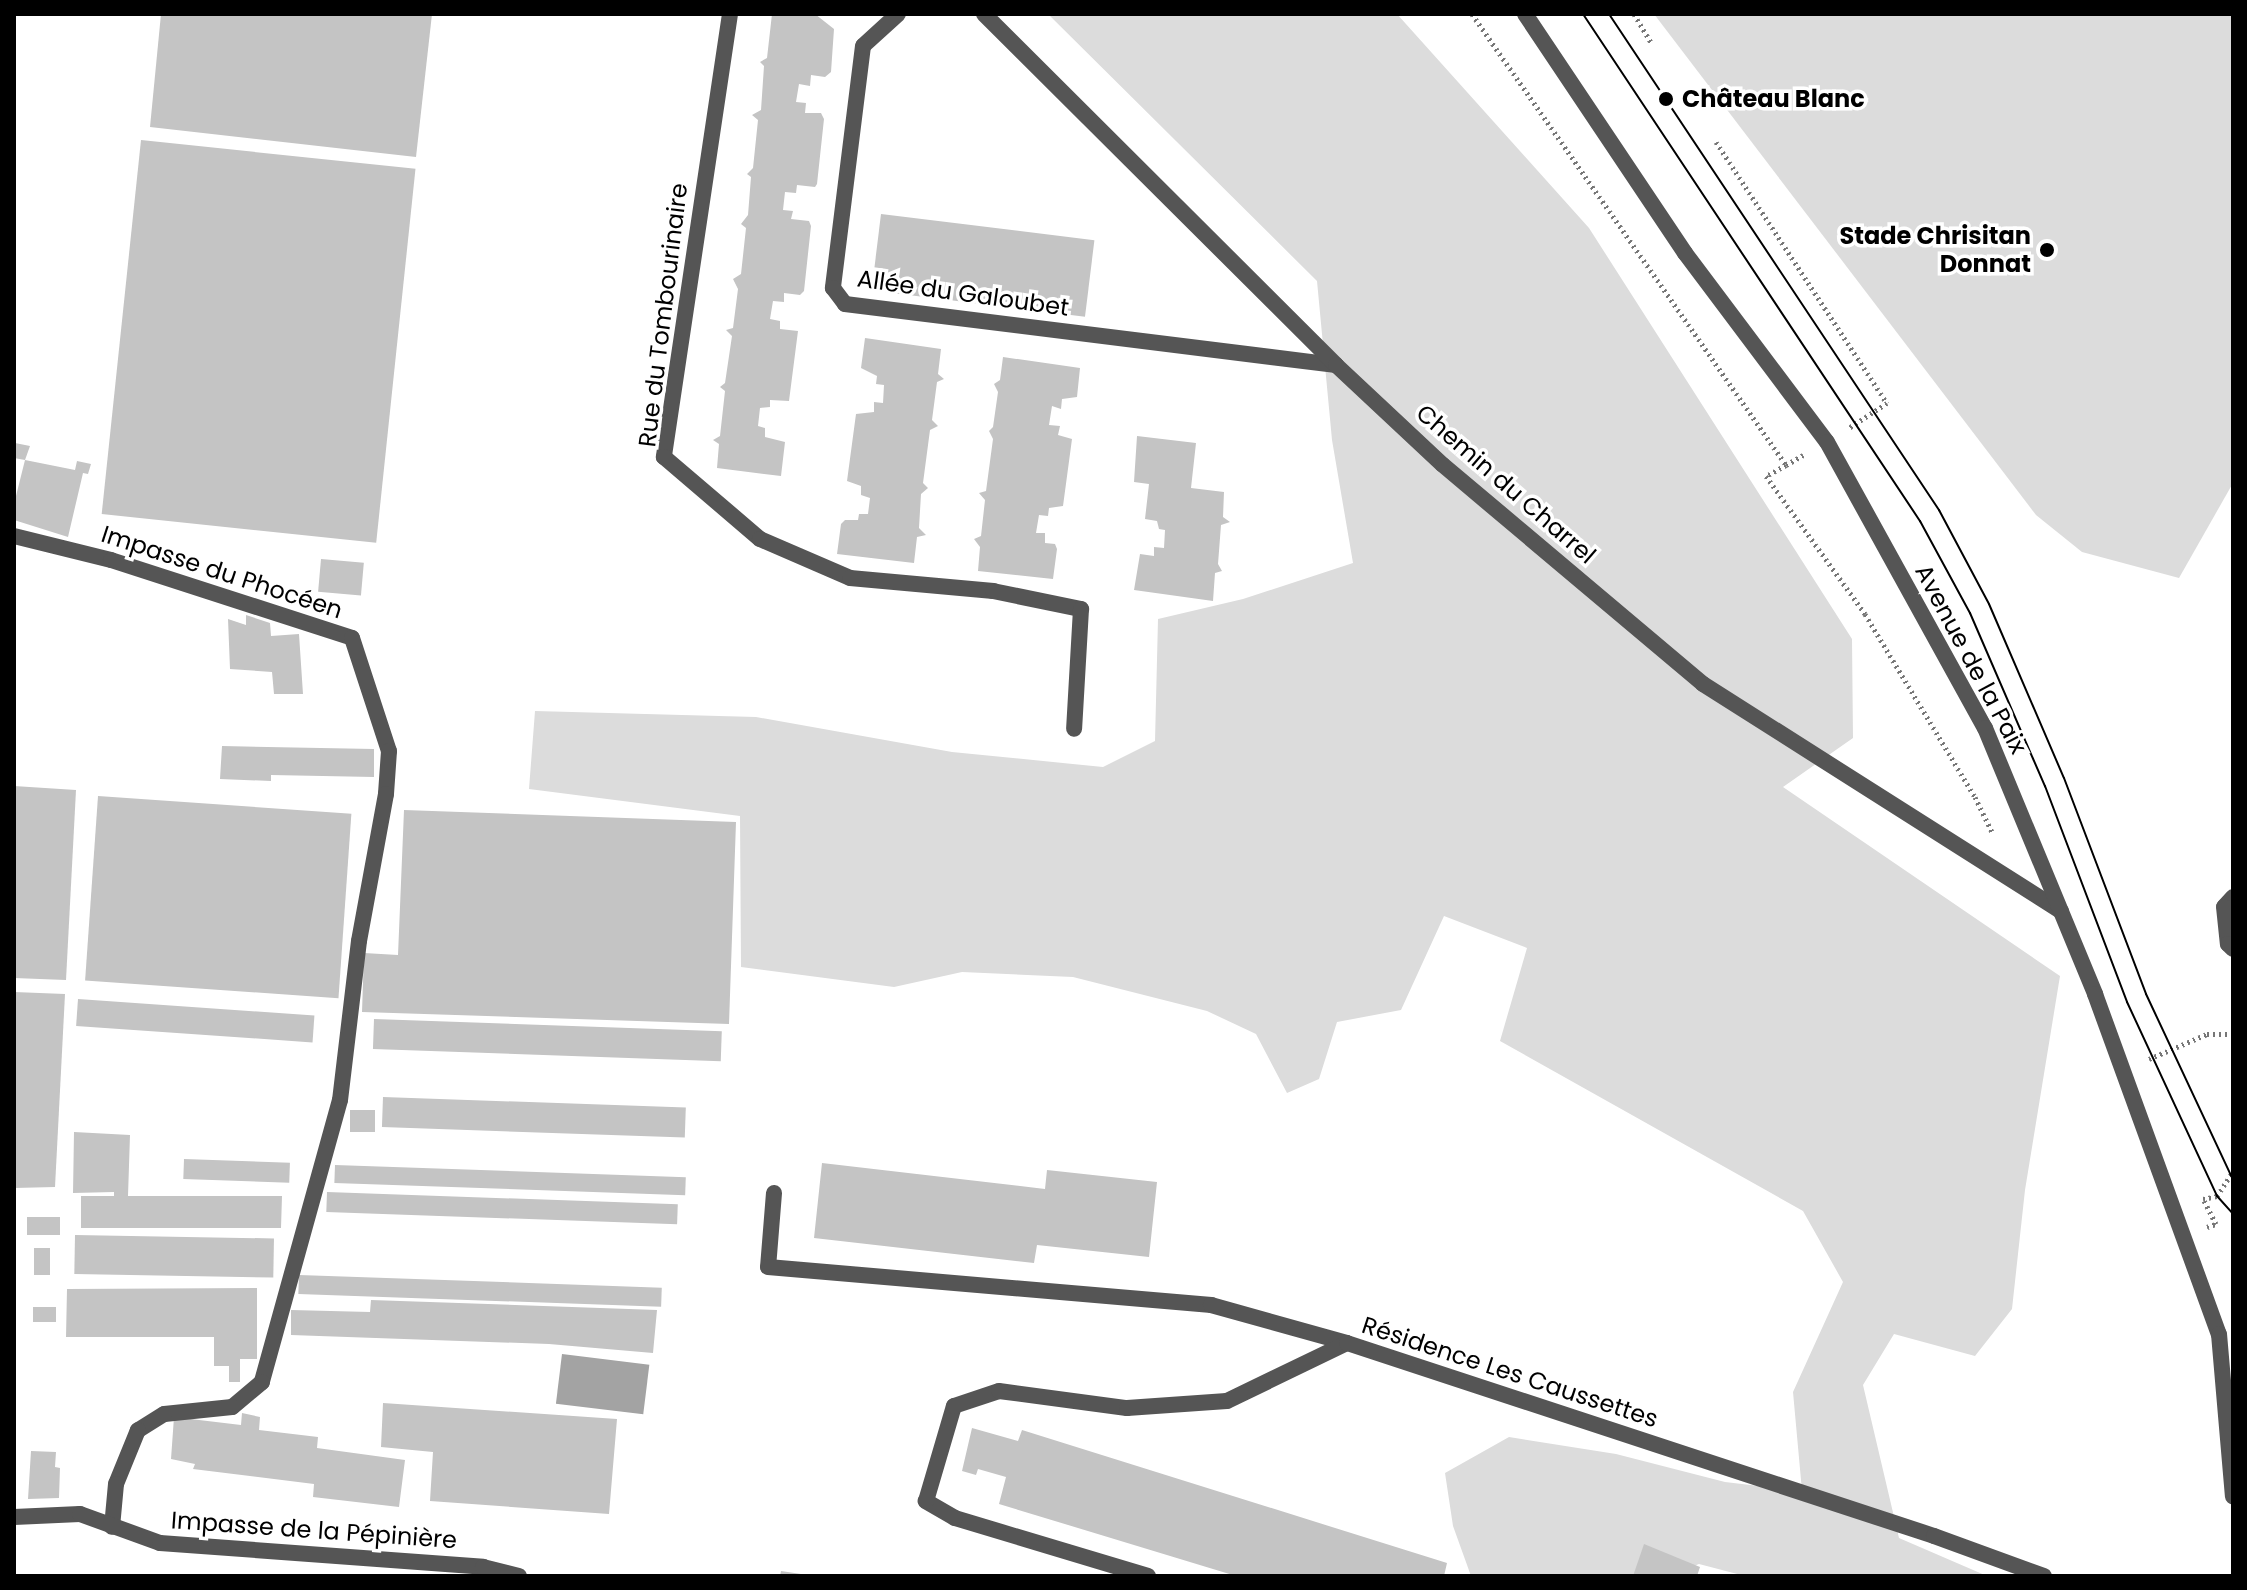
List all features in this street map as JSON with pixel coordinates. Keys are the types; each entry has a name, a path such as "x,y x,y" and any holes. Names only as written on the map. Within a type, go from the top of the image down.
{"street":[{"name":"Rue du Tombourinaire","path":"730,14 664,457 760,539 850,578 993,591 1081,609 1074,729"},
{"name":"Allée du Galoubet","path":"898,14 863,46 833,288 845,304 1336,365"},
{"name":"Chemin du Charrel","path":"984,14 1336,365 1443,465 1703,684 2061,911"},
{"name":"Avenue de la Paix","path":"1525,14 1685,253 1827,442 1985,728 2061,911 2219,1334 2233,1496"},
{"name":"Impasse du Phocéen","path":"14,536 111,560 352,638 389,751 386,794 359,941 340,1100 262,1382 232,1407 164,1414 138,1430 116,1484 112,1527"},
{"path":"2233,897 2224,907 2228,944 2233,949"},
{"path":"774,1193 768,1267 1211,1305 1347,1343"},
{"name":"Résidence Les Caussettes","path":"1148,1576 955,1518 926,1501 954,1406 999,1391 1127,1408 1227,1401 1347,1343 1934,1536 2044,1576"},
{"name":"Impasse de la Pépinière","path":"14,1517 80,1514 160,1543 483,1567 519,1576"}],"path":[{"path":"1472,14 1786,465"},
{"path":"1634,14 1652,44"},
{"path":"1716,142 1887,403 1766,476 1865,614 1975,797 1993,835"},
{"path":"2122,1071 2207,1034 2233,1034"},
{"path":"2182,1236 2216,1224 2203,1199 2217,1196 2233,1171"}],"shaded area":[{"path":"1048,14 1397,14 1589,228 1852,639 1853,738 1783,787 2060,976 2025,1190 2012,1309 1975,1356 1894,1334 1863,1385 1899,1538 1987,1576 1745,1576 1699,1564 1669,1576 1471,1576 1453,1526 1445,1473 1509,1437 1616,1454 1725,1482 1802,1491 1793,1392 1843,1282 1803,1211 1500,1041 1527,948 1444,916 1401,1010 1337,1022 1319,1079 1287,1093 1256,1034 1207,1011 1073,977 962,972 894,987 741,967 740,816 529,789 535,711 756,717 952,752 1103,767 1155,741 1158,619 1243,599 1353,563 1332,440 1317,281"},
{"name":"Stade Chrisitan Donnat","path":"1654,14 2233,14 2233,483 2179,578 2082,552 2036,515"},
{"path":"562,1354 649,1365 643,1414 556,1404"}],"building":[{"path":"161,14 432,14 416,157 150,127"},
{"path":"772,14 815,14 834,29 831,72 825,77 811,75 810,86 799,84 796,102 806,103 805,113 821,113 824,119 817,184 815,187 797,185 796,193 785,192 783,210 793,211 791,219 809,221 811,226 804,291 800,295 784,293 784,302 773,301 770,319 780,321 780,329 798,331 789,401 770,400 770,407 760,408 758,426 765,428 765,437 785,442 781,476 717,468 719,444 713,440 720,436 725,391 720,387 725,383 732,336 726,330 733,328 738,289 733,279 741,274 746,228 741,224 748,215 751,177 747,174 753,168 758,120 752,115 761,110 764,66 760,62 767,58"},
{"path":"141,140 415,169 376,543 102,514"},
{"path":"881,214 1094,240 1085,317 872,290"},
{"path":"865,338 941,349 938,374 944,379 937,382 932,420 938,426 930,430 923,483 928,488 921,494 919,528 926,535 917,537 914,563 837,554 841,524 845,520 858,520 859,514 868,514 870,498 861,495 861,486 847,481 856,414 874,412 874,402 883,403 884,385 876,384 877,376 861,368"},
{"path":"1003,357 1080,368 1077,397 1062,399 1061,409 1052,406 1049,425 1060,426 1058,435 1072,439 1063,506 1049,508 1048,516 1039,515 1036,533 1045,533 1045,543 1055,544 1057,549 1053,579 978,571 980,547 974,539 981,536 985,500 979,493 986,491 993,439 989,431 993,427 998,392 994,384 1000,380"},
{"path":"1137,436 1196,443 1191,488 1224,492 1223,517 1230,522 1221,525 1218,564 1222,571 1215,573 1213,601 1134,590 1140,554 1154,556 1154,547 1164,548 1165,530 1159,529 1157,521 1145,519 1149,484 1134,482"},
{"path":"15,443 30,446 25,460 14,458"},
{"path":"25,460 75,470 77,461 91,464 88,474 83,473 68,537 14,520 14,504"},
{"path":"321,559 364,563 361,596 318,592"},
{"path":"246,615 270,623 271,636 299,634 303,694 274,694 272,672 230,669 228,619 246,625"},
{"path":"222,746 374,749 374,777 271,775 271,781 220,779"},
{"path":"14,786 76,790 66,980 14,978"},
{"path":"98,796 351,814 338,998 85,981"},
{"path":"404,810 736,822 729,1024 362,1012 364,953 398,955"},
{"path":"14,992 65,994 55,1187 14,1188"},
{"path":"78,999 314,1016 313,1042 76,1026"},
{"path":"374,1019 722,1031 721,1061 373,1049"},
{"path":"383,1097 686,1108 685,1138 382,1127"},
{"path":"350,1110 375,1110 375,1132 350,1132"},
{"path":"74,1132 130,1135 128,1196 282,1196 281,1228 81,1228 81,1196 114,1196 114,1192 73,1193"},
{"path":"184,1159 290,1163 289,1183 183,1179"},
{"path":"822,1163 1045,1189 1047,1170 1157,1182 1149,1257 1037,1245 1034,1263 814,1238"},
{"path":"335,1165 686,1177 685,1195 334,1183"},
{"path":"327,1192 678,1204 677,1224 326,1212"},
{"path":"27,1217 60,1217 60,1235 27,1235"},
{"path":"75,1235 274,1238 273,1277 74,1274"},
{"path":"34,1248 50,1248 50,1275 34,1275"},
{"path":"299,1275 662,1288 661,1307 298,1294"},
{"path":"257,1288 257,1359 240,1359 240,1382 229,1382 229,1366 214,1366 214,1337 66,1337 67,1289"},
{"path":"371,1300 657,1310 653,1353 549,1344 291,1335 291,1310 370,1312"},
{"path":"33,1307 56,1307 56,1322 33,1322"},
{"path":"383,1403 617,1419 609,1514 430,1501 433,1452 381,1447"},
{"path":"242,1413 260,1417 259,1430 318,1437 317,1448 405,1460 399,1507 313,1497 314,1484 193,1469 195,1464 171,1459 174,1417 241,1425"},
{"path":"972,1428 1018,1441 1022,1430 1447,1563 1444,1576 1236,1576 999,1504 1006,1477 978,1469 976,1475 962,1471"},
{"path":"31,1451 56,1452 55,1467 60,1468 59,1498 28,1499"},
{"path":"1644,1544 1700,1567 1697,1576 1633,1576"},
{"path":"781,1571 801,1574 801,1576 780,1576"}],"tram line":[{"path":"1583,14 1920,521 1970,613 2045,786 2127,1002 2217,1196 2233,1214"},
{"path":"1609,14 1939,510 1989,604 2064,778 2146,994 2233,1180"}],"place":[{"name":"Château Blanc","path":"1666,99"},
{"name":"Stade Chrisitan Donnat","path":"2047,250"}]}
